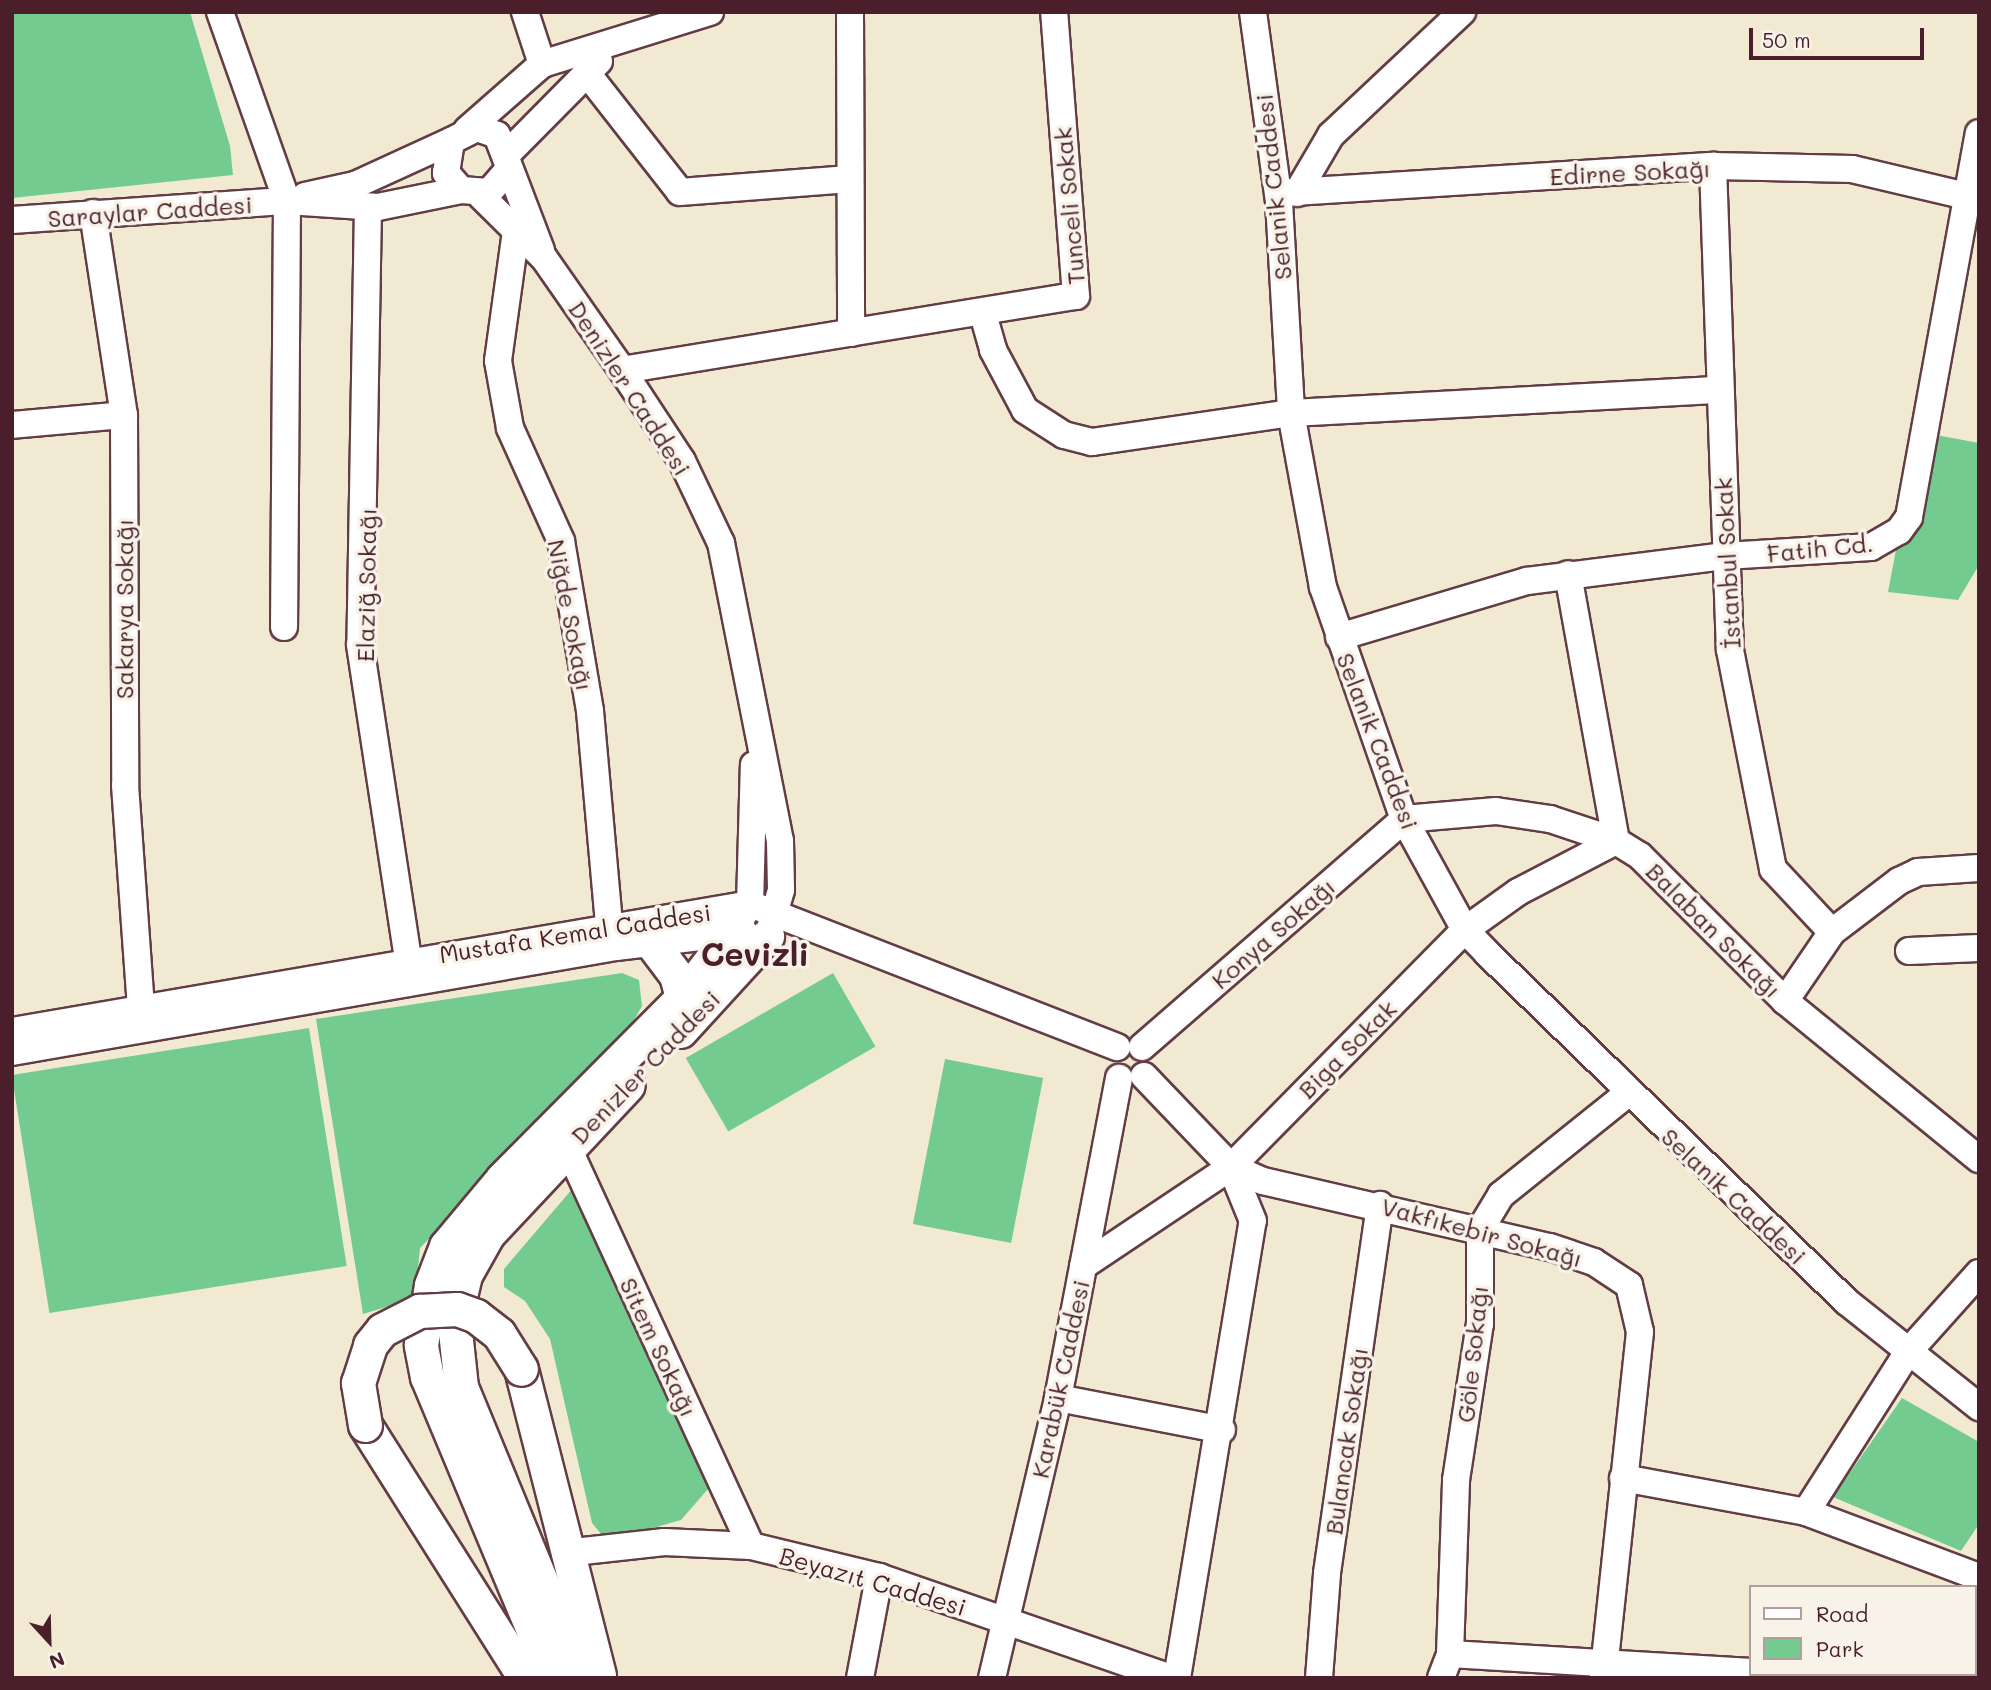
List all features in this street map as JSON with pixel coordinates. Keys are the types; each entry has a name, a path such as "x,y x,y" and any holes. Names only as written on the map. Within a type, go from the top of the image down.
{"main road":[{"name":"Denizler Caddesi","path":"553,1678 435,1401 422,1358 424,1316 446,1246 502,1179 682,998 742,917"},
{"name":"Denizler Caddesi","path":"581,1678 461,1387 454,1322 472,1256 771,926"},
{"path":"651,942 676,975 682,998"},
{"path":"525,1678 365,1425 358,1383 370,1345 382,1330 419,1311 457,1309 476,1315 499,1334 521,1369 565,1553 600,1678"}],"street":[{"path":"220,12 287,201 284,627"},
{"path":"525,12 542,64"},
{"name":"Saraylar Caddesi","path":"287,201 355,185 459,135 542,64 682,16 710,12"},
{"path":"849,12 850,333"},
{"name":"Tunceli Sokak","path":"622,370 850,333 1067,302 1078,289 1054,12"},
{"name":"Selanik Caddesi","path":"1253,12 1288,193 1291,412 1339,638 1404,819 1465,930 1626,1094 1908,1352 1979,1407"},
{"path":"1288,193 1331,135 1462,12"},
{"name":"Saraylar Caddesi","path":"509,160 586,72 634,34"},
{"path":"586,72 680,192 850,178"},
{"path":"487,130 509,160 498,186 470,192 446,173 459,135 487,130"},
{"name":"Fatih Cd.","path":"1339,638 1568,574 1725,556 1871,547 1909,517 1971,198 1979,133"},
{"name":"Denizler Caddesi","path":"509,160 544,258"},
{"name":"Edirne Sokağı","path":"1288,193 1713,166 1852,169 1971,198"},
{"name":"İstanbul Sokak","path":"1713,166 1730,650 1773,869 1832,932"},
{"name":"Saraylar Caddesi","path":"12,220 287,201 368,207 470,192"},
{"name":"Denizler Caddesi","path":"470,192 544,258 682,461 721,543 779,841 771,926"},
{"name":"Elaziğ Sokağı","path":"368,207 360,645 408,960"},
{"name":"Sakarya Sokağı","path":"93,213 124,415 125,785 141,1017"},
{"name":"Niğde Sokağı","path":"516,231 498,361 510,428 561,541 590,712 609,926"},
{"path":"983,314 993,350 1026,410 1064,435 1093,442 1291,412 1720,390"},
{"path":"12,425 124,415"},
{"path":"1568,574 1616,841"},
{"name":"Denizler Caddesi","path":"742,917 755,725"},
{"name":"Balaban Sokağı","path":"1404,819 1496,811 1550,819 1616,841 1640,856 1785,1001 1979,1159"},
{"name":"Konya Sokağı","path":"1130,1047 1404,819"},
{"name":"Biga Sokak","path":"1083,1266 1231,1167 1465,930 1518,892 1616,841"},
{"path":"1785,1001 1832,932 1919,872 1979,868"},
{"path":"742,917 771,926 843,937 1130,1047 1149,1065 1132,1077 1110,1063 1130,1047"},
{"name":"Mustafa Kemal Caddesi","path":"12,1052 141,1017 408,960 609,926 742,917"},
{"name":"Mustafa Kemal Caddesi","path":"12,1031 141,1017 651,942 742,917"},
{"path":"1909,951 1979,948"},
{"name":"Vakfıkebir Sokağı","path":"1132,1077 1231,1167 1281,1186 1380,1205 1594,1262 1629,1285 1640,1332 1602,1671"},
{"name":"Karabük Caddesi","path":"992,1678 1058,1398 1083,1266 1132,1077"},
{"path":"1480,1230 1501,1195 1626,1094"},
{"name":"Sitem Sokağı","path":"568,1148 751,1546"},
{"path":"1177,1678 1222,1430 1253,1221 1231,1167"},
{"name":"Bulancak Sokağı","path":"1319,1678 1380,1205"},
{"name":"Göle Sokağı","path":"1446,1666 1456,1480 1480,1324 1480,1230"},
{"path":"1806,1512 1908,1352 1979,1273"},
{"path":"1058,1398 1222,1430"},
{"path":"1623,1478 1806,1512 1979,1577"},
{"name":"Beyazıt Caddesi","path":"565,1553 664,1542 751,1546 879,1577 1171,1678"},
{"path":"860,1678 879,1577"},
{"path":"1446,1666 1602,1671 1715,1665 1750,1672"}],"green space":[{"path":"12,12 190,12 230,146 233,175 12,198"},
{"path":"1936,435 1979,443 1979,565 1958,600 1888,592 1896,550 1918,528"},
{"path":"622,973 639,980 642,1006 624,1038 420,1248 415,1298 363,1314 316,1019"},
{"path":"833,973 876,1047 728,1132 686,1058"},
{"path":"309,1028 347,1266 49,1313 12,1075"},
{"path":"945,1059 1043,1078 1011,1243 913,1224"},
{"path":"579,1181 604,1259 710,1469 708,1489 681,1520 621,1537 602,1535 592,1523 550,1339 525,1301 504,1287 504,1269"},
{"path":"1902,1398 1979,1442 1979,1524 1961,1551 1833,1497"}],"district":[{"name":"Cevizli","path":"755,953"}]}
